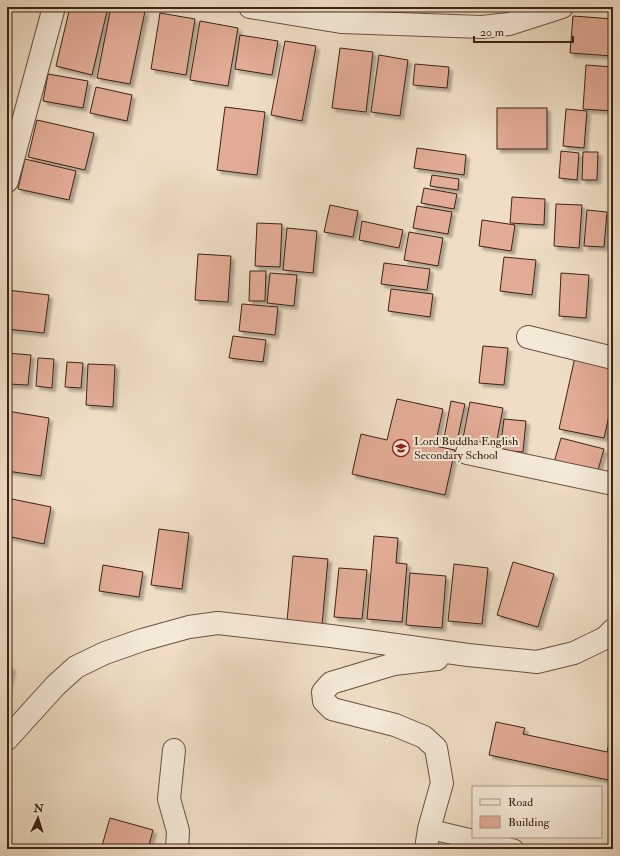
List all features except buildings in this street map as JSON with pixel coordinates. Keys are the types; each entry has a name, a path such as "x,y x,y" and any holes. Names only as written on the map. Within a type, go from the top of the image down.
{"street":[{"path":"7,181 54,7"},
{"path":"250,7 341,22 482,27 509,24 562,7"},
{"path":"528,337 613,358"},
{"path":"467,453 613,484"},
{"path":"7,739 56,686 76,667 105,653 142,640 188,627 218,623 331,636 468,655 537,662 574,653 605,638 613,630"},
{"path":"428,839 442,783 436,748 424,737 395,725 332,709 324,701 323,692 331,683 394,664 468,655"},
{"path":"174,750 169,799 178,831 177,849"}],"lane":[{"path":"428,839 514,849"}],"place":[{"name":"Lord Buddha English Secondary School","path":"401,448"}]}
